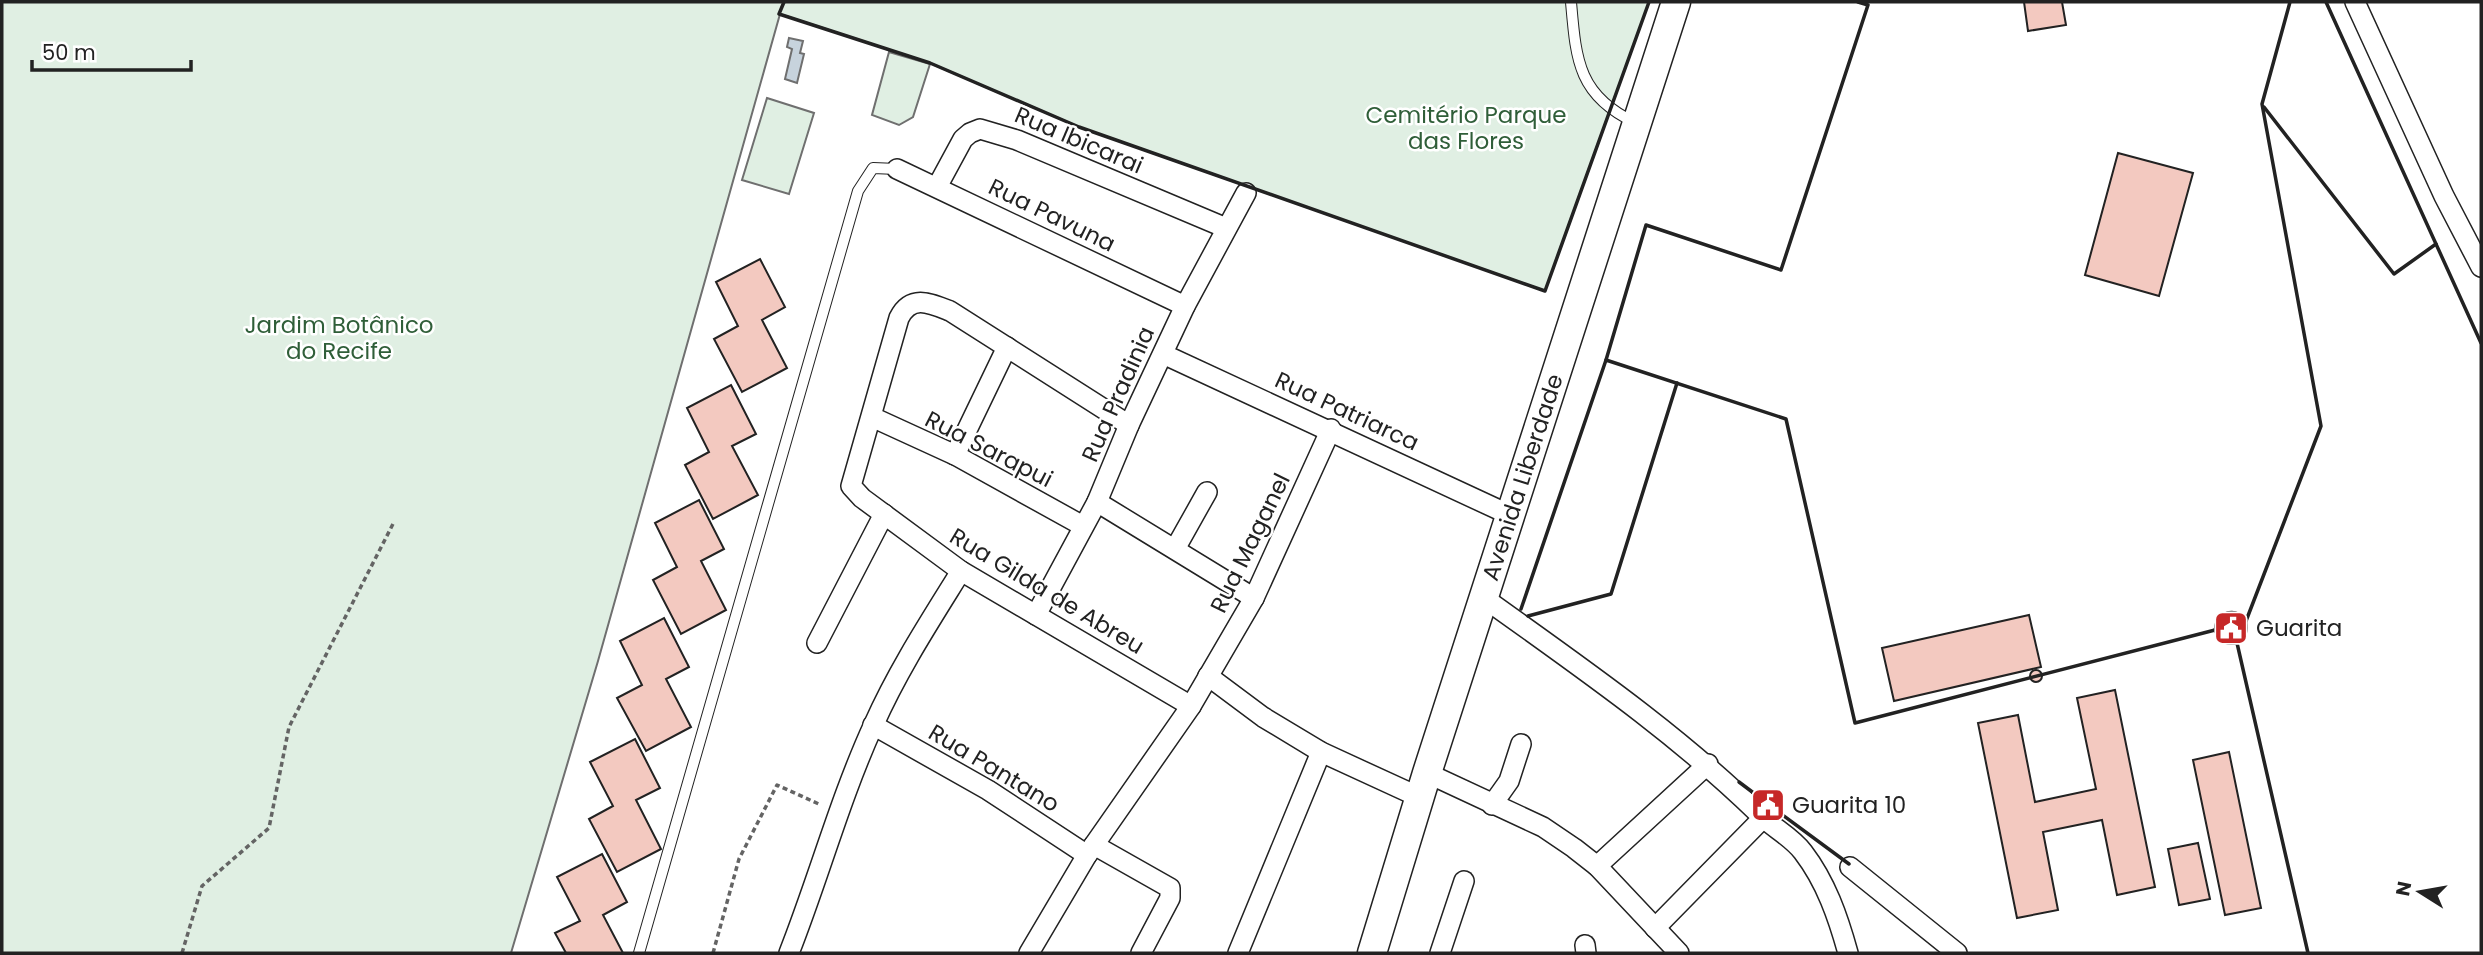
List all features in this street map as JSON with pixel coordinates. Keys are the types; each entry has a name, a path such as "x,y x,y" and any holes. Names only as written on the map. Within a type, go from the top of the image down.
{"main road":[{"name":"Avenida Liberdade","path":"1372,953 1423,785 1676,2"}],"street":[{"path":"2355,2 2444,196 2481,267"},
{"name":"Rua Ibicarai","path":"937,187 963,139 970,132 980,130 1017,140 1226,228"},
{"name":"Rua Pavuna","path":"897,169 1185,306"},
{"name":"Rua Pradinia","path":"1036,615 1097,502 1129,425 1185,306 1245,193"},
{"path":"872,417 904,308 916,301 929,302 950,311 1129,425"},
{"path":"955,455 1007,347"},
{"name":"Rua Patriarca","path":"1163,354 1331,429 1510,515"},
{"name":"Rua Sarapui","path":"872,417 955,455 1083,526"},
{"name":"Rua Gilda de Abreu","path":"872,417 855,462 851,486 961,572 1191,706"},
{"name":"Rua Maganel","path":"1029,953 1090,850 1191,706 1254,598 1331,429"},
{"path":"1175,549 1208,492"},
{"path":"1097,502 1254,598"},
{"path":"817,643 884,514"},
{"path":"795,951 839,813 873,726 901,668 961,572"},
{"path":"1484,598 1648,716 1708,764 1763,818 1802,850 1824,884 1848,953"},
{"path":"1208,676 1263,717 1321,752 1492,805 1543,827 1597,866 1679,953"},
{"name":"Rua Pantano","path":"873,726 1090,850 1170,888 1164,910 1141,953"},
{"path":"1492,805 1509,781 1521,744"},
{"path":"1238,953 1321,752"},
{"path":"1597,866 1708,764"},
{"path":"1655,928 1763,818"},
{"path":"1850,867 1956,953"},
{"path":"1440,953 1464,881"}],"lane":[{"path":"1571,2 1575,50 1583,76 1597,98 1616,114 1636,123"},
{"path":"639,953 858,191 873,168 897,169"}],"path":[{"path":"182,953 202,886 270,828 289,727 394,522"},
{"path":"713,953 739,859 777,785 839,813"}],"green space":[{"name":"Jardim Botânico do Recife","path":"2,2 1649,2 1545,291 1079,127 930,63 780,14 598,661 511,953 2,953"},
{"path":"889,52 930,64 913,117 899,125 872,115"},
{"path":"767,98 814,113 789,194 742,180"}],"shaded area":[{"path":"789,38 803,41 800,53 804,54 797,83 785,79 792,49 787,47"}],"building":[{"path":"2024,2 2062,2 2066,25 2028,31"},
{"path":"2118,153 2193,173 2159,296 2085,275"},
{"path":"760,259 785,307 762,320 787,368 742,392 714,339 738,326 716,282"},
{"path":"731,385 756,434 732,446 758,495 713,519 685,465 709,452 687,408"},
{"path":"699,500 724,549 701,561 726,610 681,634 653,580 677,567 655,523"},
{"name":"Guarita","path":"2231,612 2242,617 2247,628 2242,639 2231,644 2220,639 2215,628 2220,617"},
{"path":"2029,615 2041,667 1894,701 1882,648"},
{"path":"664,618 689,667 666,679 691,727 646,751 617,698 642,685 620,641"},
{"path":"2036,670 2042,676 2036,682 2030,676"},
{"path":"2115,690 2155,887 2117,895 2102,820 2043,832 2058,910 2017,918 1978,723 2018,715 2035,802 2096,789 2077,698"},
{"path":"635,739 660,788 636,800 661,849 617,872 589,819 613,806 590,762"},
{"path":"2229,752 2261,908 2225,915 2193,760"},
{"path":"2198,843 2210,899 2179,905 2168,849"},
{"path":"602,854 627,902 603,915 623,953 566,953 555,933 580,921 557,877"}],"wall":[{"path":"784,2 779,14 930,63 1079,127 1545,291 1649,2"},
{"path":"1606,360 1646,225 1781,270 1868,5 1858,2"},
{"path":"2290,2 2262,104 2321,426 2246,621 2245,637 2237,643 2308,953"},
{"path":"2326,2 2481,343"},
{"path":"2264,107 2394,274 2436,244"},
{"path":"1521,609 1606,360 1786,419 1855,723 2215,630 2220,617 2227,613 2237,614 2246,621"},
{"path":"1528,616 1611,594 1677,383"},
{"path":"2215,630 2223,642 2237,643"},
{"path":"1739,782 1763,800"},
{"path":"1773,808 1849,864"}],"place":[{"name":"Guarita","path":"2231,628"},
{"name":"Guarita 10","path":"1768,805"}],"park label":[{"name":"Cemitério Parque das Flores","path":"1466,128"}]}
